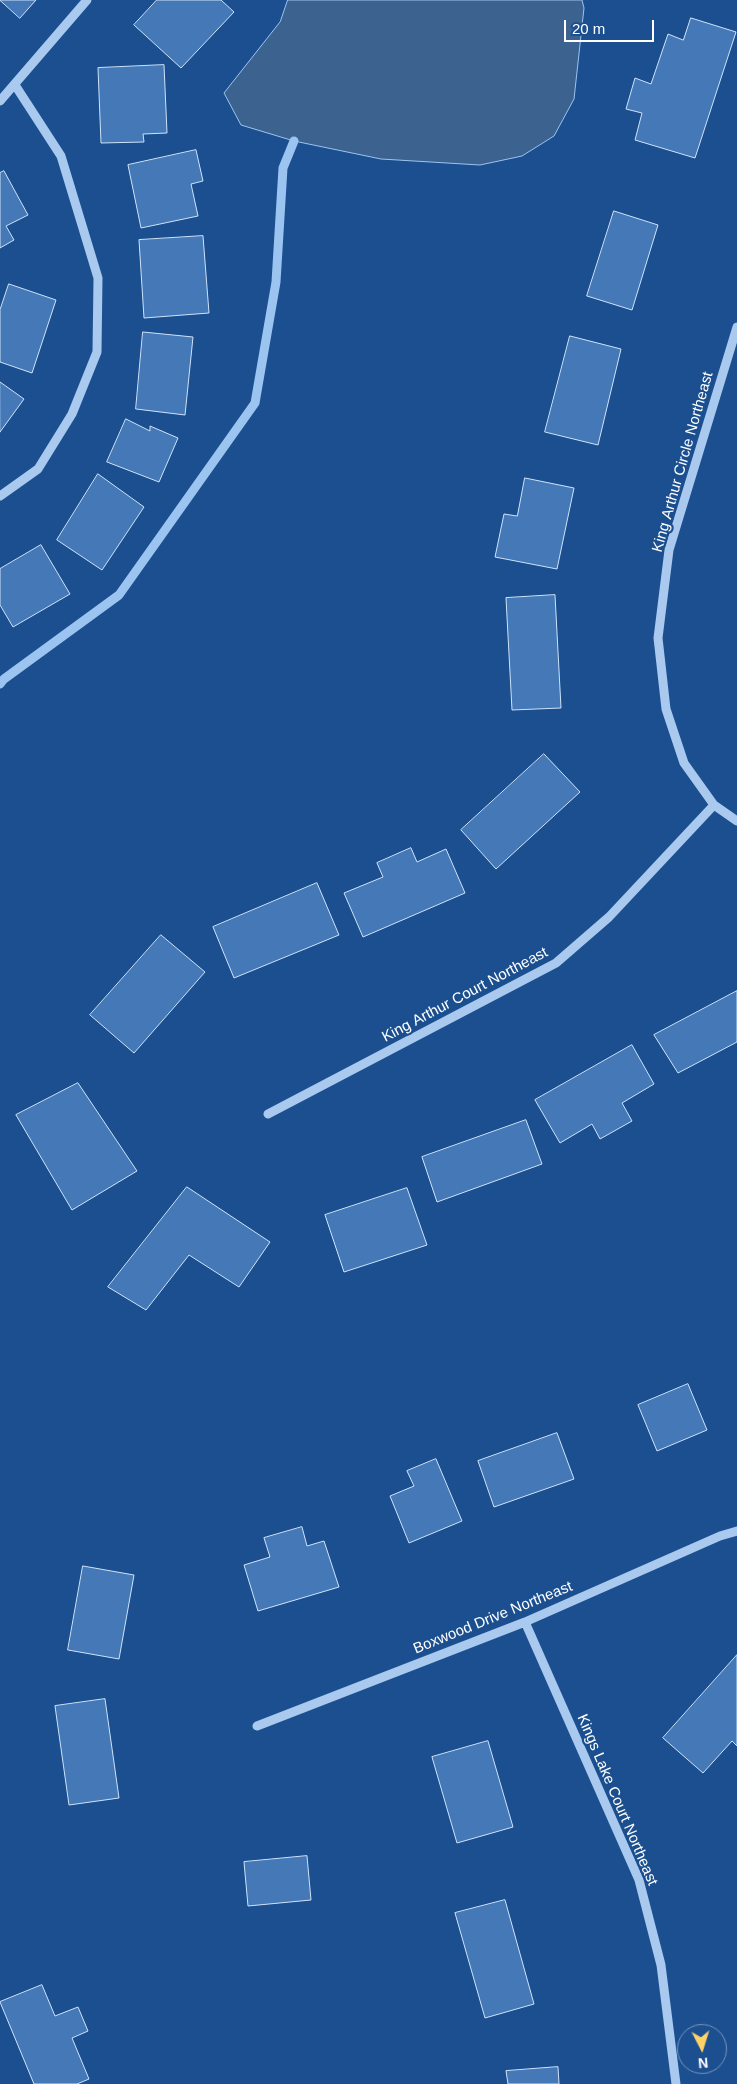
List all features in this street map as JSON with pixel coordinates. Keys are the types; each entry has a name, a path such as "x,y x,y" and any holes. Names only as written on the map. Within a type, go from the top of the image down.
{"street":[{"path":"0,101 87,0"},
{"path":"0,496 38,469 72,414 97,352 98,278 61,156 15,85"},
{"name":"King Arthur Circle Northeast","path":"737,327 669,550 658,638 666,709 684,763 714,805 737,821"},
{"name":"King Arthur Court Northeast","path":"268,1114 556,963 609,917 714,805"},
{"name":"Boxwood Drive Northeast","path":"257,1726 525,1622 720,1536 737,1531"},
{"name":"Kings Lake Court Northeast","path":"525,1622 639,1880 661,1965 676,2084"}],"water":[{"path":"288,0 582,0 584,8 574,99 554,136 522,156 480,165 381,159 294,141 241,125 224,93 280,22"}],"building":[{"path":"0,0 36,0 20,18"},
{"path":"157,0 221,0 234,12 181,68 134,25"},
{"path":"691,18 736,32 695,158 635,140 642,113 626,109 635,78 651,84 668,34 683,40"},
{"path":"164,65 167,133 143,134 144,142 101,143 98,68"},
{"path":"196,150 203,181 191,184 198,216 141,228 128,165"},
{"path":"4,171 28,215 6,226 14,240 0,248 0,173"},
{"path":"614,211 658,225 632,310 587,296"},
{"path":"203,236 209,313 144,318 139,240"},
{"path":"9,284 56,300 32,373 0,362 0,310"},
{"path":"143,332 193,337 185,415 136,409"},
{"path":"570,336 621,349 598,445 545,432"},
{"path":"0,382 24,399 0,432"},
{"path":"126,419 150,431 150,426 178,438 159,482 107,462"},
{"path":"98,474 144,507 102,570 57,540"},
{"path":"525,478 574,488 557,569 495,557 504,514 517,516"},
{"path":"41,545 70,594 13,627 0,605 0,569"},
{"path":"555,595 561,708 512,710 506,598"},
{"path":"544,754 580,792 496,869 461,830"},
{"path":"411,848 417,862 446,849 465,893 363,937 344,893 383,877 377,863"},
{"path":"317,883 339,935 234,978 213,927"},
{"path":"161,935 205,972 134,1053 90,1015"},
{"path":"737,991 737,1042 678,1073 654,1035"},
{"path":"632,1045 654,1084 622,1103 632,1121 600,1139 592,1124 560,1143 535,1100"},
{"path":"78,1083 137,1171 72,1210 16,1115"},
{"path":"526,1120 542,1164 437,1202 422,1157"},
{"path":"187,1187 270,1242 239,1287 189,1255 146,1310 108,1287"},
{"path":"407,1188 427,1245 344,1272 325,1215"},
{"path":"688,1384 707,1430 657,1451 638,1405"},
{"path":"557,1433 574,1479 494,1507 478,1461"},
{"path":"436,1459 462,1521 409,1543 390,1496 414,1486 407,1471"},
{"path":"302,1527 307,1546 324,1541 339,1587 258,1611 244,1565 270,1557 264,1538"},
{"path":"83,1566 134,1575 119,1659 68,1650"},
{"path":"737,1655 737,1746 732,1741 703,1773 663,1738"},
{"path":"105,1699 119,1798 69,1805 55,1706"},
{"path":"488,1741 513,1827 457,1843 432,1757"},
{"path":"307,1856 311,1900 248,1906 244,1862"},
{"path":"505,1900 534,2004 485,2018 455,1913"},
{"path":"42,1985 55,2016 78,2007 88,2031 72,2038 89,2079 77,2084 34,2084 0,2002"},
{"path":"558,2067 559,2084 508,2084 506,2071"}],"waterway":[{"path":"0,684 4,679 119,595 255,403 276,282 283,168 294,141"}]}
